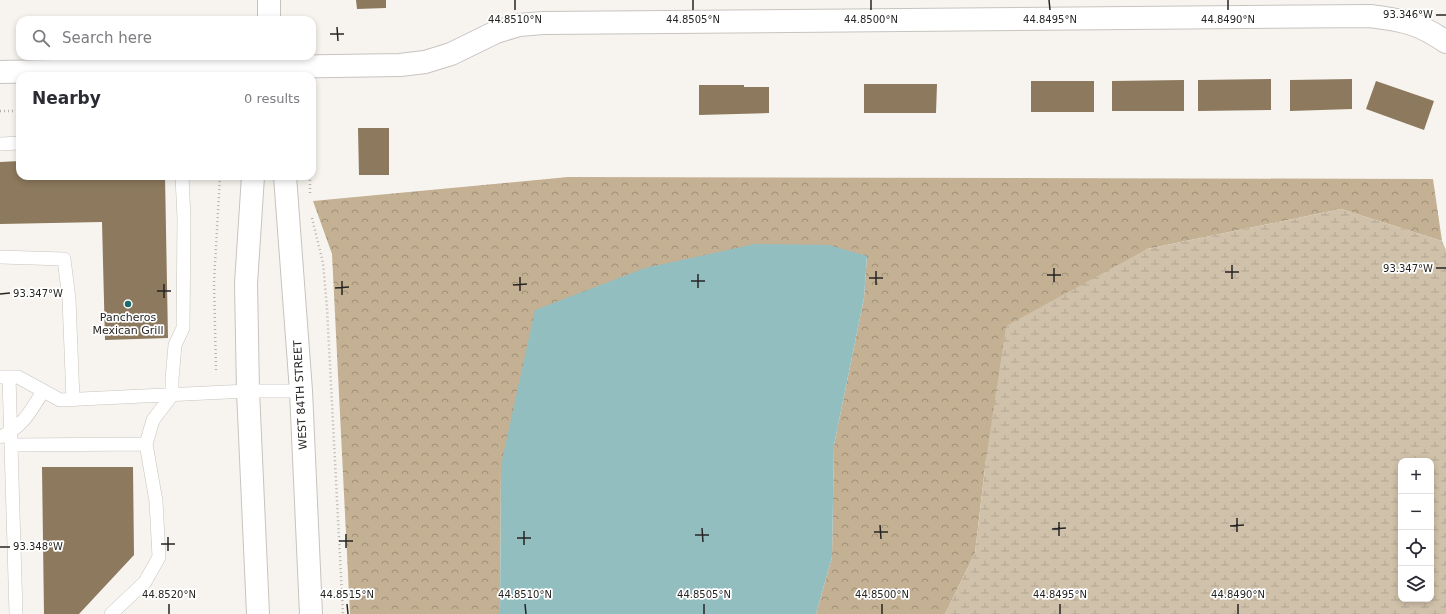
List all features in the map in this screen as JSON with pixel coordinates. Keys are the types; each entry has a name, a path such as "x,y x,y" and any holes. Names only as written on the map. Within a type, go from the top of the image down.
{"street":[{"path":"269,0 269,16"},
{"path":"172,72 425,62 451,54 496,32 519,25 543,23 1370,16 1402,20 1432,33 1446,42"},
{"path":"0,72 16,72"},
{"path":"253,180 246,284 248,391 258,614"},
{"name":"WEST 84TH STREET","path":"285,180 301,391 311,614"}],"lane":[{"path":"0,144 16,143"},
{"path":"111,614 145,582 159,557 156,501 146,444 153,420 172,395 175,345 183,328 182,180"},
{"path":"0,257 64,259 69,299 73,400"},
{"path":"16,614 5,377 18,377 60,400 248,391 301,391"},
{"path":"8,438 27,419 43,391"},
{"path":"8,438 146,444"}],"path":[{"path":"0,111 16,111"},
{"path":"216,370 214,282 220,180"},
{"path":"310,180 310,199"},
{"path":"311,214 323,263 327,308 343,614"}],"green space":[{"path":"568,177 1433,179 1442,241 1341,209 1147,249 986,459 975,553 945,614 816,614 832,557 834,445 864,298 867,256 501,465 500,614 350,614 332,254 313,201"},
{"path":"1341,209 1442,241 1446,250 1446,614 945,614 975,553 986,459 1006,326 1147,249"}],"water":[{"path":"755,244 829,245 867,256 864,298 834,445 832,557 816,614 500,614 501,465 535,310 645,268"}],"building":[{"path":"356,0 386,0 386,8 357,9"},
{"path":"1271,79 1271,110 1198,111 1198,80"},
{"path":"1352,79 1352,109 1290,111 1290,80"},
{"path":"1184,80 1184,111 1112,111 1112,81"},
{"path":"1031,81 1094,81 1094,112 1031,112"},
{"path":"1376,81 1434,101 1424,130 1366,109"},
{"path":"864,84 937,84 936,113 864,113"},
{"path":"699,85 744,85 744,87 769,87 769,113 699,115"},
{"path":"358,128 389,128 389,175 359,175"},
{"path":"16,161 16,180 165,180 168,338 105,340 102,222 0,224 0,162"},
{"path":"42,467 133,467 134,555 79,614 44,614"}],"place":[{"name":"Pancheros Mexican Grill","path":"128,304"}]}
